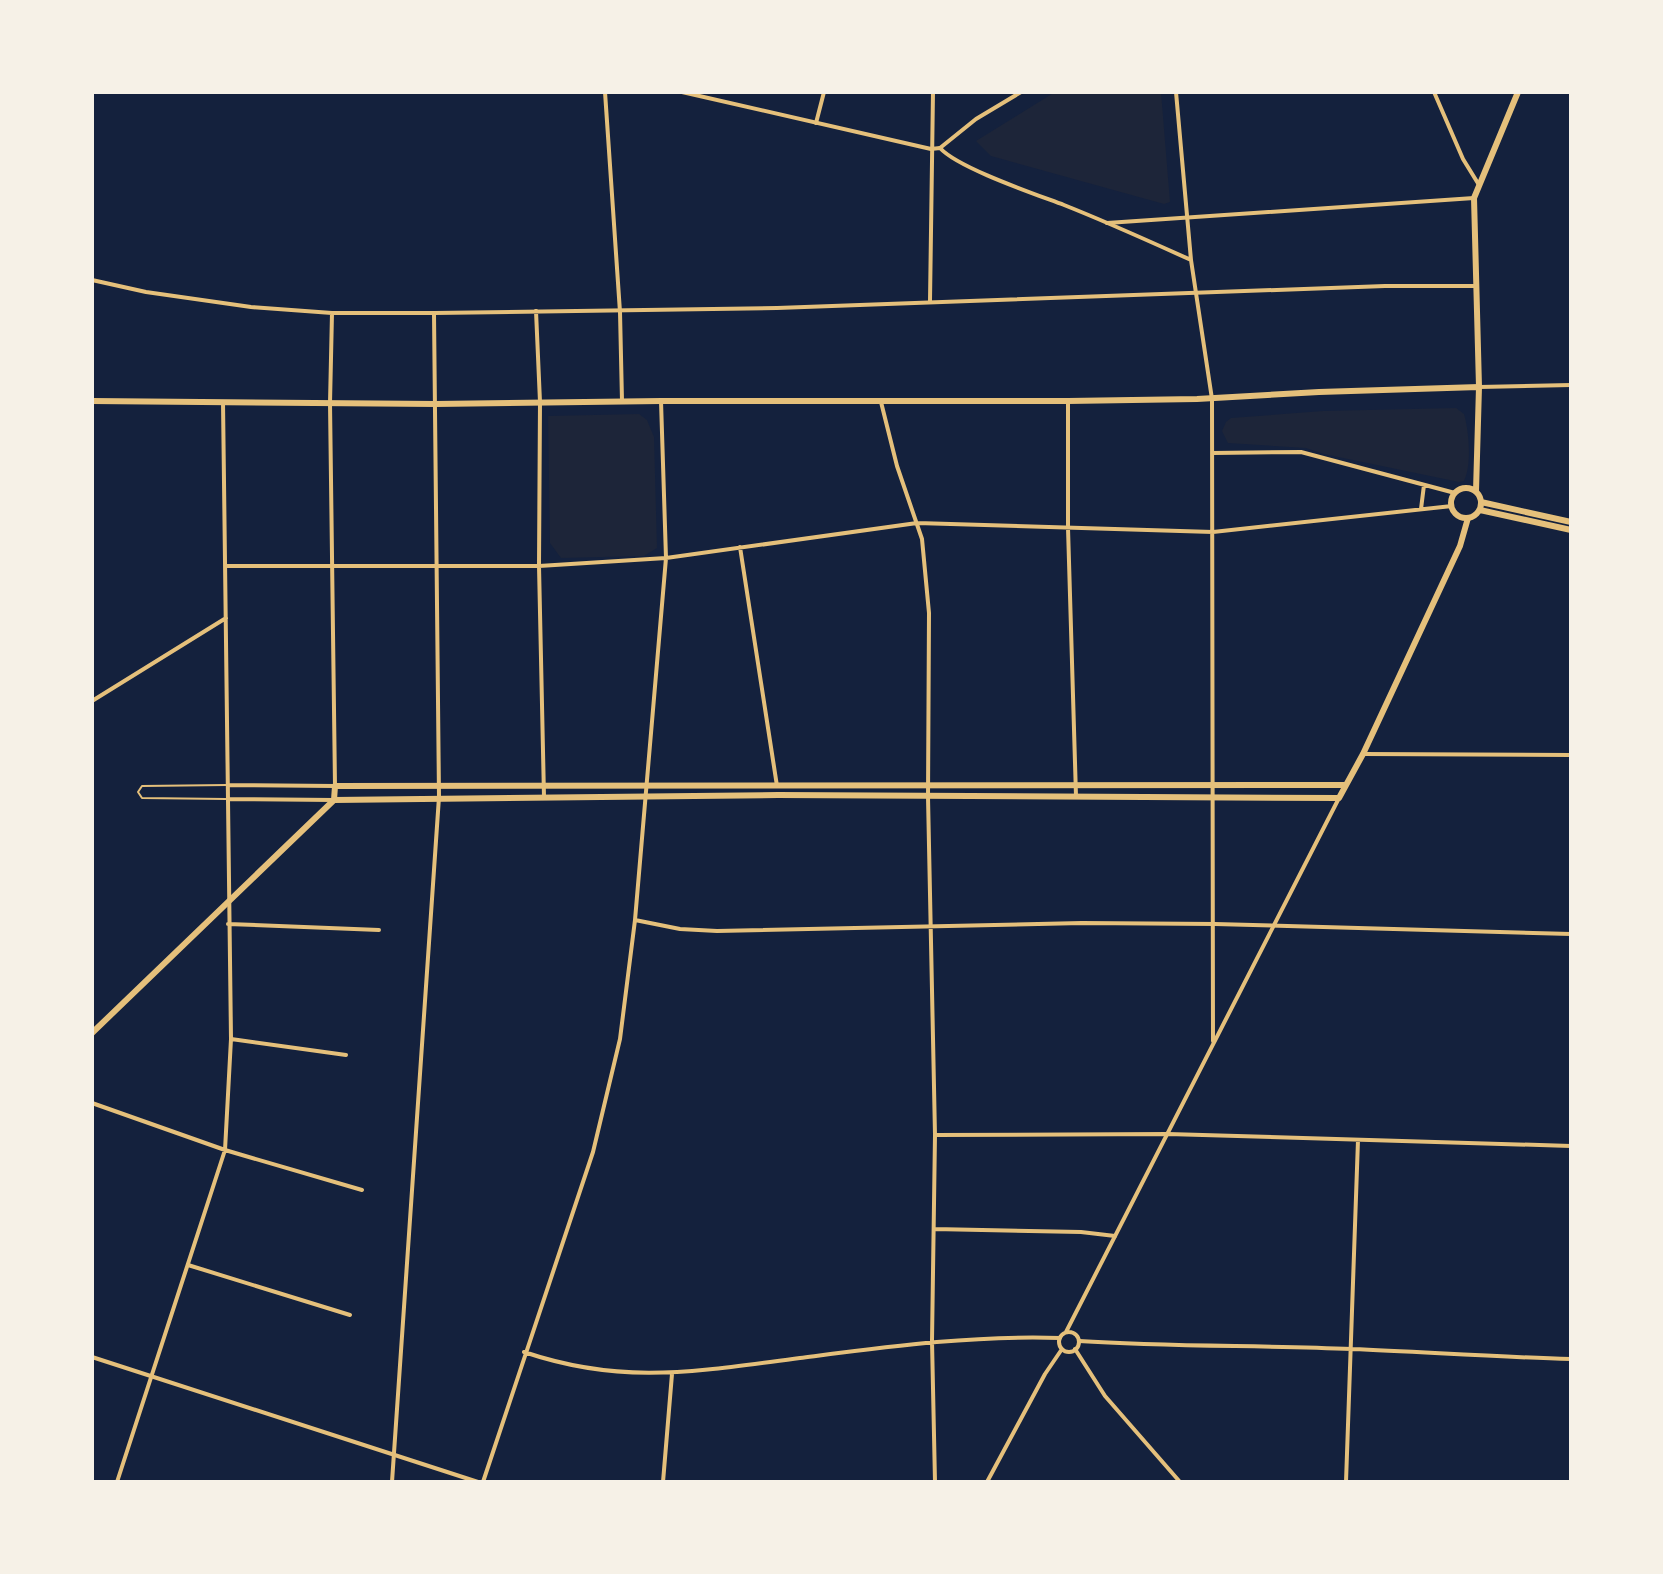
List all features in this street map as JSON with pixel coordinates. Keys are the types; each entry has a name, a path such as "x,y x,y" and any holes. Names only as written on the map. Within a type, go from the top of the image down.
{"main road":[{"path":"1480,510 1481,502 1476,491 1479,387 1474,198 1518,92"},
{"path":"92,401 436,404 1068,401 1212,399 1479,387"},
{"path":"1468,518 1457,515 1452,506 1455,493 1463,488 1476,491"},
{"path":"1481,502 1571,522"},
{"path":"334,800 778,795 1339,798 1363,754 1460,546 1468,518 1480,510 1571,530"},
{"path":"93,1034 334,800 335,786 1346,785"}],"street":[{"path":"605,92 620,312 622,402"},
{"path":"682,92 931,149 940,148 976,119 1021,92"},
{"path":"816,123 824,92"},
{"path":"930,301 933,92"},
{"path":"1176,92 1191,260 1212,399 1213,1041"},
{"path":"1434,92 1463,159 1479,185"},
{"path":"940,148 947,156 982,172 1191,260"},
{"path":"1107,223 1474,198"},
{"path":"92,280 223,304 332,313 620,312 1385,286 1476,286"},
{"path":"536,310 540,402 539,566 544,797"},
{"path":"229,785 335,786 331,566 332,313"},
{"path":"392,1482 439,797 434,313"},
{"path":"1479,387 1571,385"},
{"path":"880,400 897,466 922,539 929,613 935,1482"},
{"path":"92,1357 480,1482 597,1137 620,1039 635,920 666,558 661,401"},
{"path":"1068,401 1068,528 1076,796"},
{"path":"117,1482 225,1150 231,1039 223,402"},
{"path":"1213,453 1301,452 1455,493"},
{"path":"1421,509 1424,485"},
{"path":"225,566 539,566 666,558 917,523 1213,532 1452,506"},
{"path":"740,547 778,795"},
{"path":"92,701 226,618"},
{"path":"1363,754 1571,755"},
{"path":"524,1352 593,1371 672,1374 932,1341 1060,1338 1066,1332 1339,798"},
{"path":"229,799 334,800"},
{"path":"635,920 680,929 717,931 930,925 1215,924 1571,934"},
{"path":"228,924 379,930"},
{"path":"231,1039 346,1055"},
{"path":"92,1103 225,1150 362,1190"},
{"path":"935,1135 1168,1134 1571,1146"},
{"path":"1346,1482 1358,1140"},
{"path":"934,1229 1081,1232 1115,1236"},
{"path":"188,1265 350,1315"},
{"path":"1066,1332 1073,1333 1079,1341"},
{"path":"987,1482 1045,1374 1062,1349 1060,1338"},
{"path":"1079,1341 1571,1359"},
{"path":"1062,1349 1075,1349 1079,1341"},
{"path":"1075,1349 1105,1396 1180,1482"},
{"path":"663,1482 672,1374"}],"lane":[{"path":"229,785 142,786 138,792 142,798 229,799"}],"shaded area":[{"path":"1055,92 1161,92 1170,202 1164,204 991,156 976,141"},
{"path":"1456,408 1464,414 1469,448 1467,474 1464,481 1459,482 1306,448 1228,443 1222,431 1231,418 1323,411"},
{"path":"639,414 647,420 654,437 657,548 644,556 561,558 550,543 548,416"}]}
